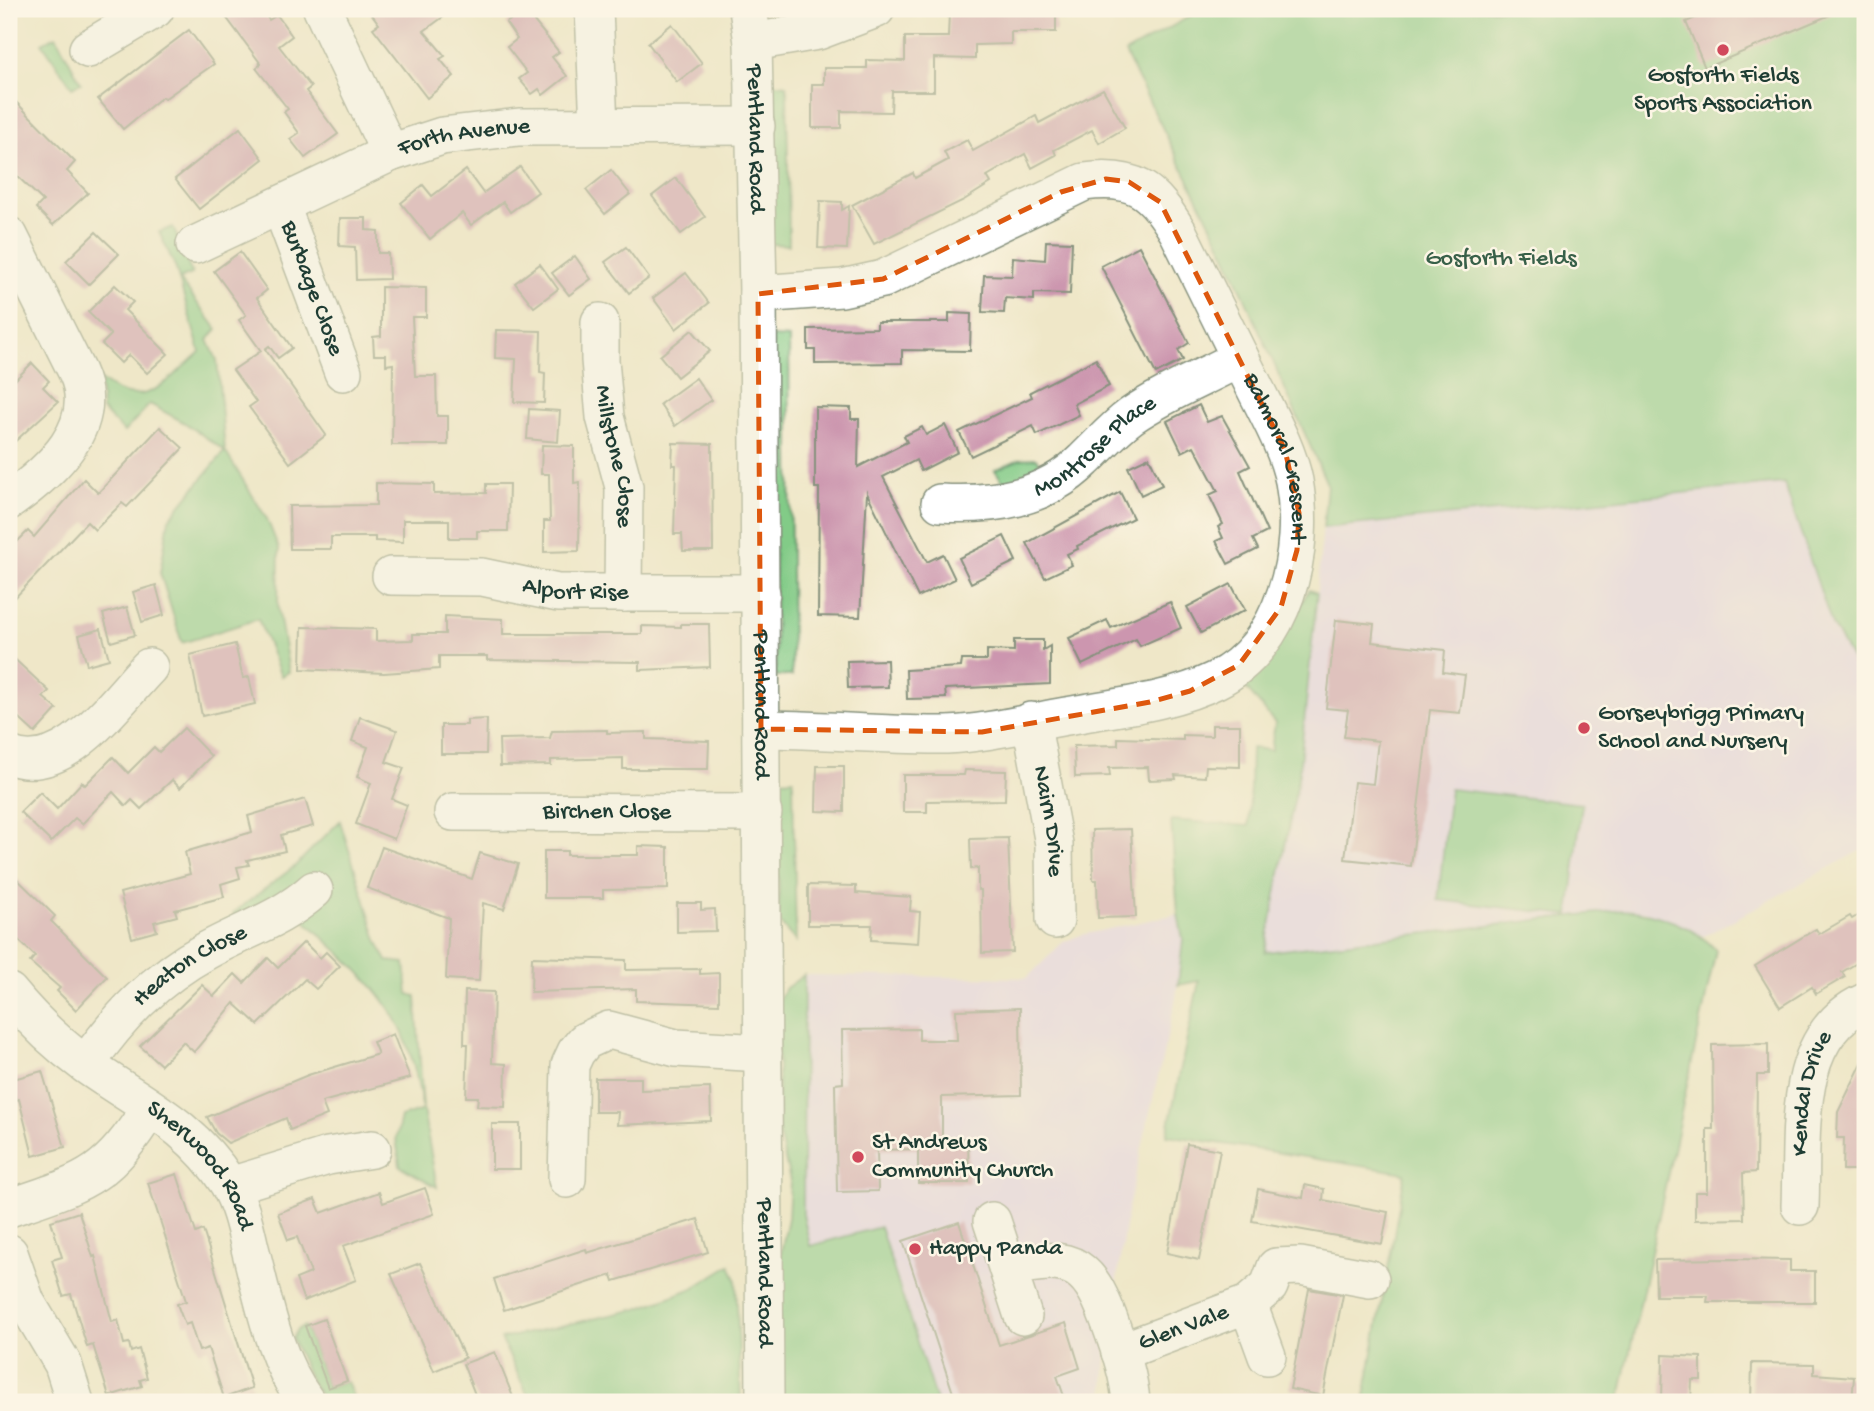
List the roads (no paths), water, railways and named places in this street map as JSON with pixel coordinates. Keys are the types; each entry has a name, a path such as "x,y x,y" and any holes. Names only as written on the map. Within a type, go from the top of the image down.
{"street":[{"path":"88,49 155,9"},
{"path":"322,9 390,153"},
{"path":"594,9 599,126"},
{"path":"750,26 818,31 876,9"},
{"name":"Pentland Road","path":"750,26 756,126 758,294 765,1402"},
{"name":"Forth Avenue","path":"195,245 390,153 442,136 477,130 599,126 756,126"},
{"name":"Balmoral Crescent","path":"758,294 842,288 883,279 1084,182 1106,179 1129,182 1147,191 1160,202 1285,450 1299,513 1297,550 1281,607 1260,640 1239,665 1218,679 1150,702 1031,721 982,732 948,734 761,729"},
{"name":"Burbage Close","path":"281,206 343,372"},
{"path":"9,236 77,372 83,385 85,400 79,428 69,445 45,471 9,501"},
{"name":"Millstone Close","path":"600,322 605,417 625,488 623,593"},
{"name":"Montrose Place","path":"940,503 990,503 1039,491 1063,478 1132,416 1240,358"},
{"name":"Alport Rise","path":"391,576 465,576 558,593 761,593"},
{"path":"9,755 35,760 65,751 149,667"},
{"name":"Nairn Drive","path":"1031,721 1054,844 1055,920"},
{"name":"Birchen Close","path":"453,812 762,813"},
{"name":"Heaton Close","path":"86,1065 128,1008 152,986 206,951 288,912 314,890"},
{"name":"Sherwood Road","path":"9,992 49,1035 86,1065 194,1139 230,1186 242,1215 279,1355 306,1402"},
{"name":"Kendal Drive","path":"1800,1206 1804,1112 1813,1057 1834,1022 1865,1002"},
{"path":"567,1179 570,1065 576,1052 594,1034 609,1030 676,1048 763,1053"},
{"path":"9,1208 96,1175 127,1145 150,1108"},
{"path":"230,1186 304,1162 372,1149"},
{"path":"992,1221 1023,1317"},
{"path":"9,1253 26,1302 63,1364 75,1402"},
{"path":"1008,1269 1032,1262 1050,1262 1067,1264 1090,1278 1100,1293 1120,1352 1131,1402"},
{"name":"Glen Vale","path":"1120,1352 1248,1304 1269,1286 1276,1267 1284,1265 1370,1279"},
{"name":"Glen Vale","path":"1248,1304 1267,1356"}],"place":[{"name":"Gosforth Fields Sports Association","path":"1723,50"},
{"name":"Gorseybrigg Primary School and Nursery","path":"1584,728"},
{"name":"St Andrews Community Church","path":"858,1157"},
{"name":"Happy Panda","path":"915,1249"}],"park label":[{"name":"Gosforth Fields","path":"1501,259"}]}
